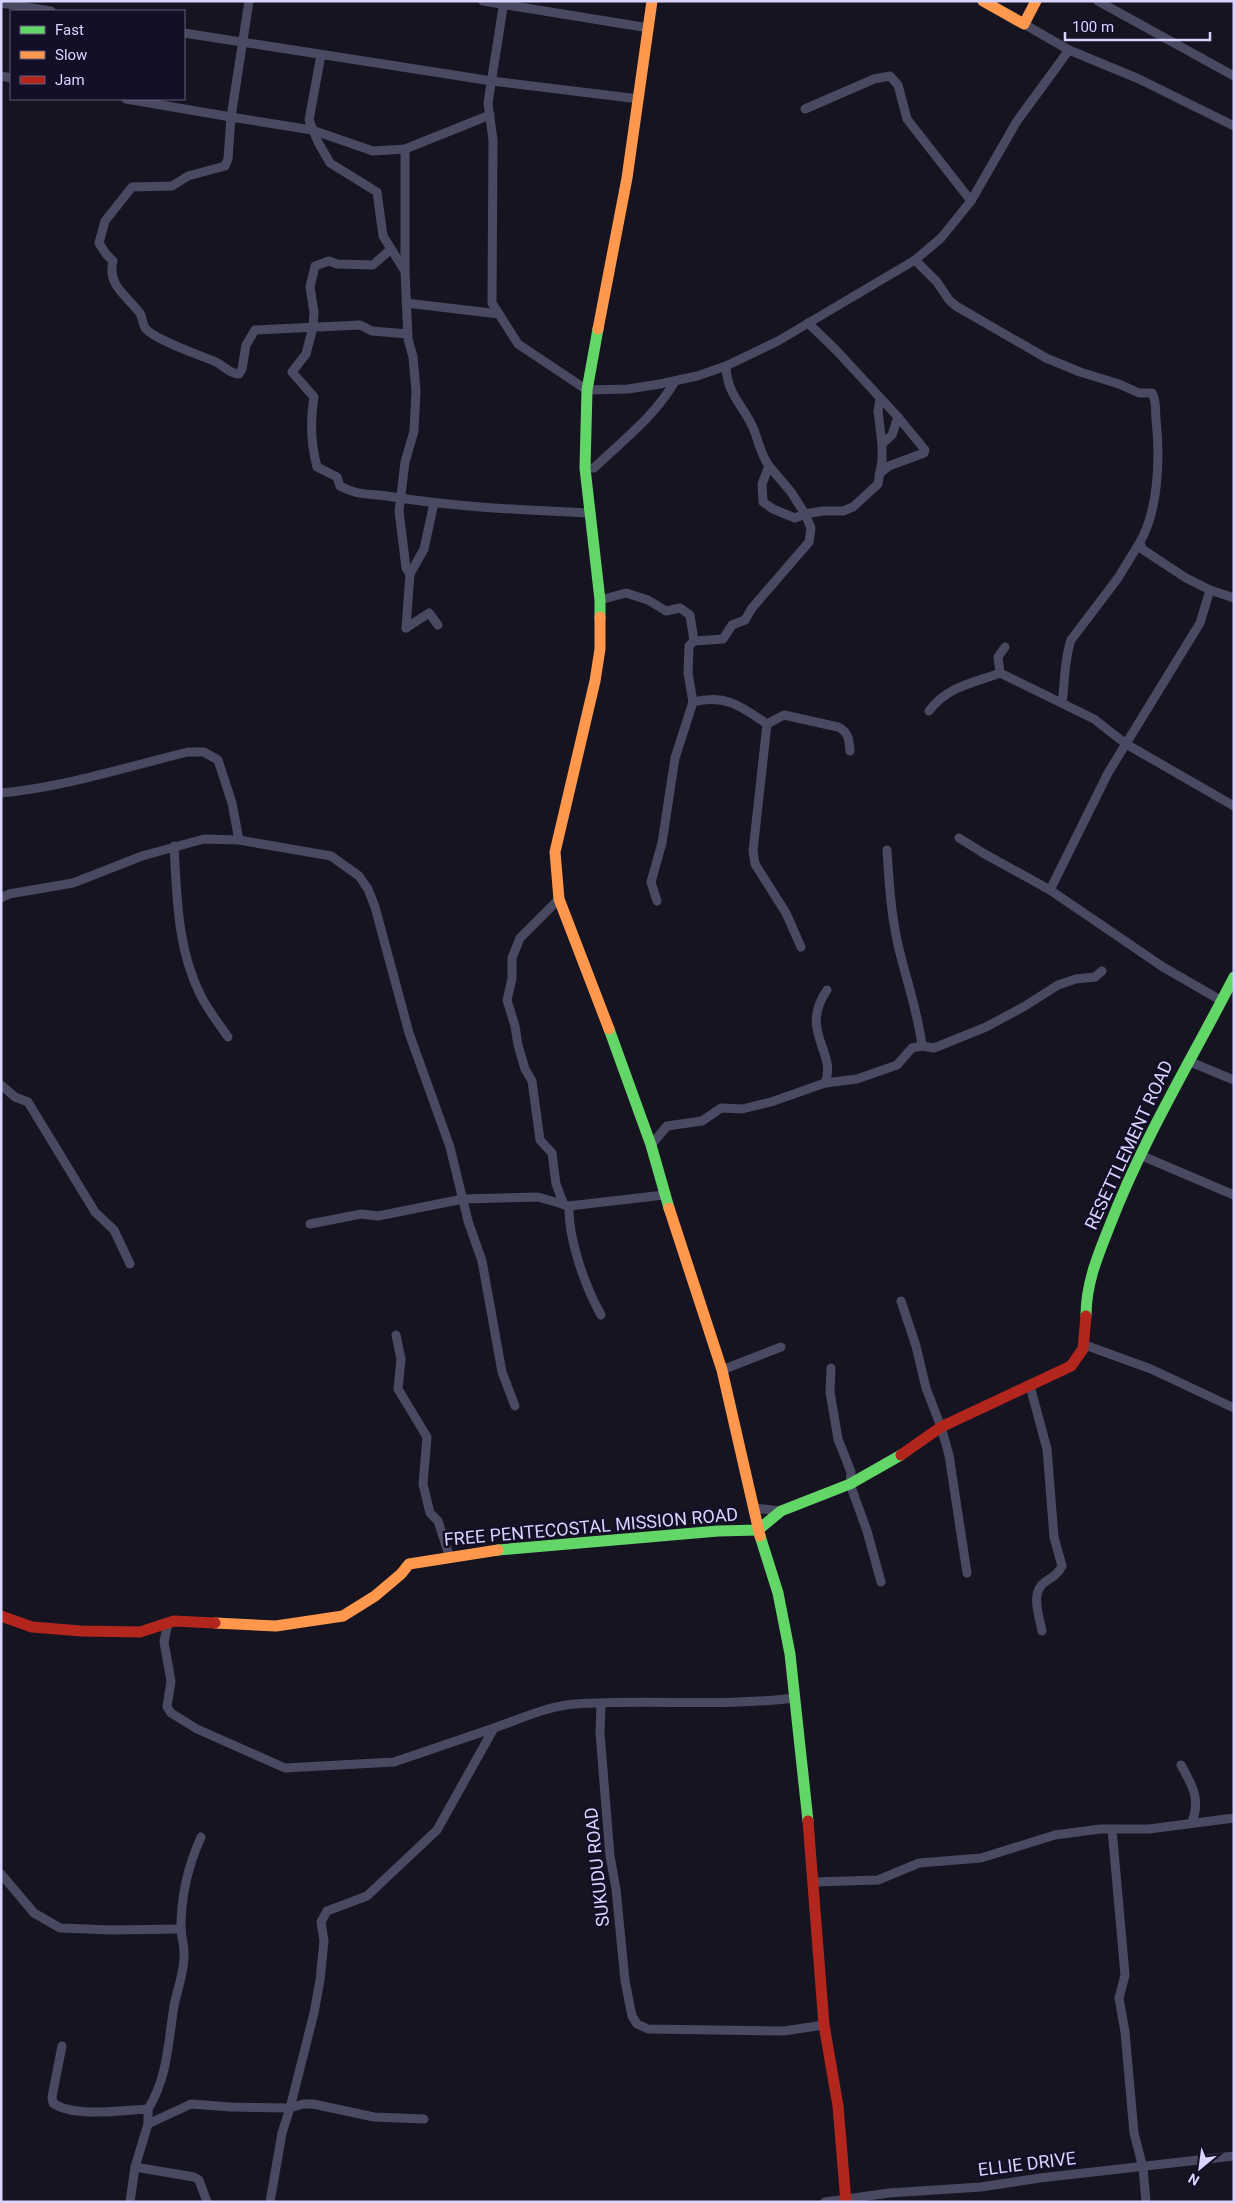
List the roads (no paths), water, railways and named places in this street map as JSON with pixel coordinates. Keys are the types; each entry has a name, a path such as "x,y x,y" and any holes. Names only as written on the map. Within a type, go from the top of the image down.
{"main road":[{"path":"652,1 627,178 587,390 585,468 600,600 600,649 595,681 555,852 559,899 651,1145 664,1195 688,1262 722,1370 758,1530 778,1593 790,1654 814,1882 824,2025 838,2106 846,2200"},
{"path":"983,1 1024,24 1036,1"},
{"name":"RESETTLEMENT ROAD","path":"1085,1345 1088,1290 1103,1242 1140,1155 1188,1060 1234,977"},
{"path":"758,1530 781,1511 850,1484 900,1456 941,1427 1071,1366 1081,1356 1085,1345"},
{"name":"FREE PENTECOSTAL MISSION ROAD","path":"1,1616 32,1627 82,1631 140,1632 174,1621 276,1626 343,1616 375,1596 402,1574 409,1564 506,1550 718,1531 758,1530"}],"street":[{"path":"249,1 231,117 228,159 225,166 188,176 172,186 132,187 105,221 99,243 113,261 110,271 117,287 129,303 141,313 146,329 159,337 223,366 234,374 239,374 242,369 246,345 255,330 360,325 372,331 408,334"},
{"path":"483,1 649,28"},
{"path":"1098,1 1234,76"},
{"path":"1,3 45,10"},
{"path":"504,3 488,103 493,140 492,303 518,344 587,390 628,389 675,381 726,366 808,323 915,260 940,238 971,202 1017,121 1069,50"},
{"path":"1024,24 1069,50 1138,79 1234,126"},
{"path":"185,34 492,81 639,99"},
{"path":"320,55 309,120 312,130 330,163 377,192 383,236 406,271"},
{"path":"805,109 874,79 890,76 895,79 898,85 907,119 971,202"},
{"path":"132,100 312,130 373,151 405,149 490,115"},
{"path":"405,149 406,303 408,334 413,357 416,391 414,431 405,462 400,500 400,536 406,568 410,574"},
{"path":"391,249 372,265 337,264 329,261 315,266 310,287 314,312 313,327 306,354 292,372 314,396 311,415 312,446 317,467 337,477 340,486 354,494 370,494 400,500 434,503 589,513"},
{"path":"915,260 937,282 949,300 956,306 1046,358 1139,393 1152,393 1156,400 1159,448 1155,494 1145,532 1118,578 1071,640 1067,651 1062,703"},
{"path":"406,303 499,314"},
{"path":"808,323 836,349 880,399 892,409 925,450 924,453 889,466 879,474"},
{"path":"657,901 651,882 662,843 675,758 693,702 688,673 689,646 694,641 723,639 732,626 744,620 752,608 809,542 811,528 805,514 791,492 769,466 757,444 754,430 728,387 726,366"},
{"path":"585,468 594,468 630,434 667,395 675,381"},
{"path":"769,466 762,484 763,502 773,509 795,518 823,511 843,511 853,507 878,484 882,444 878,411 880,399"},
{"path":"882,444 892,434 898,418"},
{"path":"434,503 424,549 410,574 406,628 429,613 438,625"},
{"path":"1140,542 1142,549 1151,557 1210,590 1234,598"},
{"path":"1050,890 1092,803 1200,623 1210,590"},
{"path":"600,600 626,593 648,600 666,612 680,608 690,615 694,641"},
{"path":"1000,674 998,657 1005,647"},
{"path":"928,711 946,693 1000,674 1094,719 1126,744 1234,806"},
{"path":"693,702 711,698 738,705 767,724"},
{"path":"767,724 784,715 838,727 848,735 850,751"},
{"path":"767,724 754,851 755,864 786,913 801,947"},
{"path":"1,793 69,783 188,752 204,752 218,760 232,803 238,840"},
{"path":"959,838 982,854 1050,890 1163,967 1222,1001"},
{"path":"1,898 9,894 73,883 142,856 204,839 238,840 331,856 359,876 368,890 384,938 409,1033 450,1147 482,1261 502,1372 516,1406"},
{"path":"174,846 177,914 182,939 200,993 228,1037"},
{"path":"888,850 890,890 898,944 919,1024 922,1046"},
{"path":"559,899 520,938 512,958 512,979 507,1000 525,1069 532,1081 540,1140 552,1153 556,1184 567,1206 573,1240 589,1294 600,1315"},
{"path":"651,1145 667,1126 702,1121 721,1108 742,1108 771,1102 824,1083 857,1079 896,1065 912,1048 922,1046 934,1048 986,1026 1025,1006 1058,985 1076,979 1095,977 1102,972"},
{"path":"824,1083 828,1074 818,1040 815,1013 820,1000 827,990"},
{"path":"1188,1060 1234,1080"},
{"path":"1,1085 14,1097 28,1102 95,1212 114,1230 130,1264"},
{"path":"1140,1155 1234,1194"},
{"path":"310,1224 362,1214 378,1216 463,1198 538,1197 567,1206 664,1195"},
{"path":"901,1301 916,1346 926,1388 941,1427 949,1455 967,1572"},
{"path":"396,1335 401,1359 398,1389 427,1437 423,1484 430,1513 438,1521 450,1558"},
{"path":"1085,1345 1151,1369 1234,1408"},
{"path":"722,1370 781,1347"},
{"path":"831,1368 830,1392 838,1439 852,1472 850,1484 870,1541 881,1582"},
{"path":"1030,1386 1047,1449 1054,1537 1062,1566 1059,1573 1039,1586 1036,1592 1042,1631"},
{"path":"754,1508 781,1511"},
{"path":"168,1623 164,1642 172,1680 167,1707 171,1713 205,1733 285,1768 394,1762 537,1713 574,1704 735,1702 794,1698"},
{"name":"SUKUDU ROAD","path":"601,1704 600,1733 610,1856 616,1889 625,1981 632,2016 637,2024 648,2029 784,2031 824,2025"},
{"path":"271,2201 280,2141 290,2108 320,1980 324,1941 321,1922 326,1911 367,1896 437,1830 494,1728"},
{"path":"1181,1765 1196,1793 1196,1813 1192,1822"},
{"path":"814,1882 878,1880 919,1863 981,1858 1055,1835 1112,1829 1149,1829 1234,1818"},
{"path":"1112,1829 1125,1975 1118,1998 1125,2032 1134,2133 1143,2168 1146,2202"},
{"path":"130,2202 135,2167 148,2124 148,2109 157,2094 167,2059 174,2008 184,1959 181,1929 186,1880 201,1837"},
{"path":"1,1874 34,1913 60,1928 111,1930 181,1929"},
{"path":"62,2046 52,2097 53,2103 59,2108 80,2111 148,2109"},
{"path":"148,2124 191,2104 231,2108 290,2108 313,2104 374,2117 424,2119"},
{"name":"ELLIE DRIVE","path":"825,2202 889,2192 981,2187 1040,2178 1143,2168 1234,2156"},
{"path":"135,2167 194,2177 199,2180 207,2202"}]}
